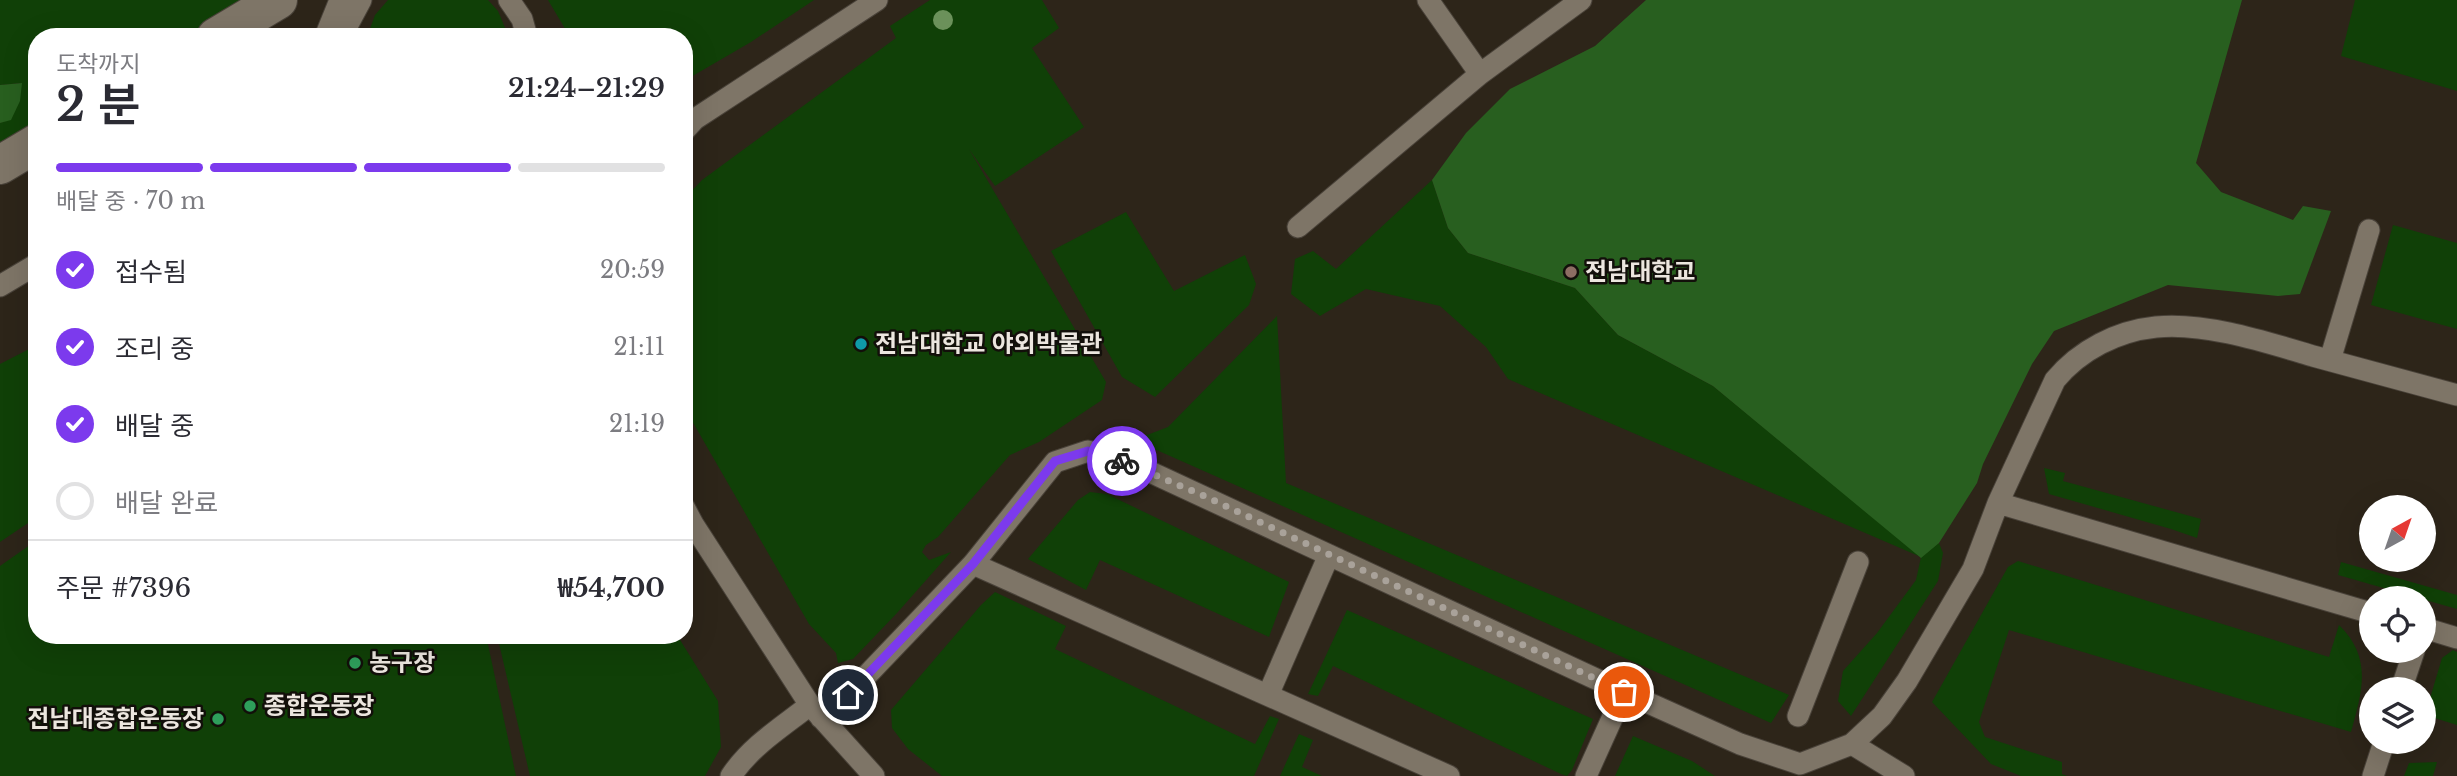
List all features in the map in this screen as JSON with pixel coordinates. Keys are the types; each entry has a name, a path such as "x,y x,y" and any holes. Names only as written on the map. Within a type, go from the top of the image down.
{"street":[{"path":"231,28 278,0"},
{"path":"0,164 28,148"}],"lane":[{"path":"342,0 345,28"},
{"path":"329,28 342,0"},
{"path":"347,28 361,0"},
{"path":"509,0 522,19 524,28"},
{"path":"693,119 877,0"},
{"path":"1428,0 1480,74"},
{"path":"1298,227 1480,74 1581,0"},
{"path":"2330,360 2369,230"},
{"path":"0,286 28,269"},
{"path":"731,776 759,744 848,695 973,564 1055,461 1088,451 1133,464 1795,770 1852,744 1882,716 1950,612 1973,569 1998,503 2055,380 2069,363 2115,336 2157,327 2198,329 2247,337 2457,396"},
{"path":"1998,503 2359,609"},
{"path":"693,522 816,711 874,776"},
{"path":"1268,695 1329,555"},
{"path":"1798,716 1858,562"},
{"path":"973,564 1449,776"},
{"path":"2436,632 2457,638"},
{"path":"1586,776 1624,692"},
{"path":"1852,744 1904,776"},
{"path":"2373,776 2380,754"}],"green space":[{"path":"0,0 256,0 209,28 28,28 28,134 0,150 0,123 11,119 21,83 0,85"},
{"path":"388,0 488,0 498,11 505,28 370,28 375,15"},
{"path":"548,0 814,0 751,42 693,76 693,28 565,28"},
{"path":"930,0 1042,0 1059,28 1032,48 1084,127 995,186 969,149 1106,382 1102,400 1039,442 1010,455 922,552 929,560 951,552 853,659 838,663 836,653 809,624 693,423 693,190 702,180 896,38 890,26"},
{"path":"1646,0 2242,0 2196,163 2221,192 2293,220 2303,206 2331,211 2300,294 2278,296 2168,285 2054,331 2032,364 1983,464 1977,483 1939,543 1921,558 1713,386 1618,335 1575,288 1468,253 1448,228 1432,180 1466,133 1510,89 1595,46"},
{"path":"2355,0 2457,0 2457,91 2341,56"},
{"path":"22,83 20,101 11,120 0,123 0,85"},
{"path":"1432,180 1448,228 1468,253 1575,288 1618,335 1713,386 1921,557 1508,379 1486,347 1440,306 1366,289 1320,316 1291,294 1295,259 1313,251 1336,269"},
{"path":"1126,212 1174,291 1245,255 1256,284 1249,305 1155,397 1122,377 1051,251"},
{"path":"2393,225 2457,243 2457,329 2371,305"},
{"path":"1277,316 1286,483 1789,695 1771,723 1134,440 1168,427"},
{"path":"28,350 28,523 0,542 0,364"},
{"path":"2044,468 2065,473 2063,481 2201,519 2197,538 2049,494"},
{"path":"1090,492 1107,494 1289,582 1269,637 1100,560 1086,590 1028,559 1078,500"},
{"path":"1939,543 1943,553 1938,581 1851,716 1838,701 1843,671 1877,633 1916,580 1921,557"},
{"name":"전남대종합운동장","path":"28,546 28,644 488,644 516,776 0,776 0,566"},
{"path":"2018,561 2329,657 2339,625 2350,637 2361,663 2359,703 2351,732 2009,630 1979,722 1985,737 2062,762 2062,774 2067,776 2021,776 1991,764 1932,702 2008,567"},
{"path":"2341,562 2359,567 2359,572 2376,572 2425,586 2376,586 2338,575"},
{"path":"2436,589 2457,595 2457,609 2436,603"},
{"path":"995,592 1066,626 1055,649 1255,744 1270,716 1279,719 1254,776 942,776 908,749 892,728 891,710"},
{"path":"1347,610 1593,719 1572,770 1567,776 1561,774 1333,666 1318,696 1308,694"},
{"path":"499,644 683,644 718,701 721,747 705,776 530,776"},
{"path":"2453,650 2457,652 2457,725 2436,718 2436,678 2442,658"},
{"path":"1299,734 1313,740 1302,767 1322,776 1280,776"},
{"path":"1633,736 1692,761 1715,776 1615,776"},
{"path":"2437,762 2433,776 2404,776 2409,763"}],"way so far":[{"path":"1122,461 1202,495 1624,692"}],"place":[{"name":"전남대학교","path":"1571,272"},
{"name":"전남대학교 야외박물관","path":"861,344"},
{"name":"농구장","path":"355,663"},
{"name":"종합운동장","path":"250,706"},
{"name":"전남대종합운동장","path":"218,719"}],"route":[{"path":"848,695 973,564 1055,461 1088,451 1122,461"}]}
